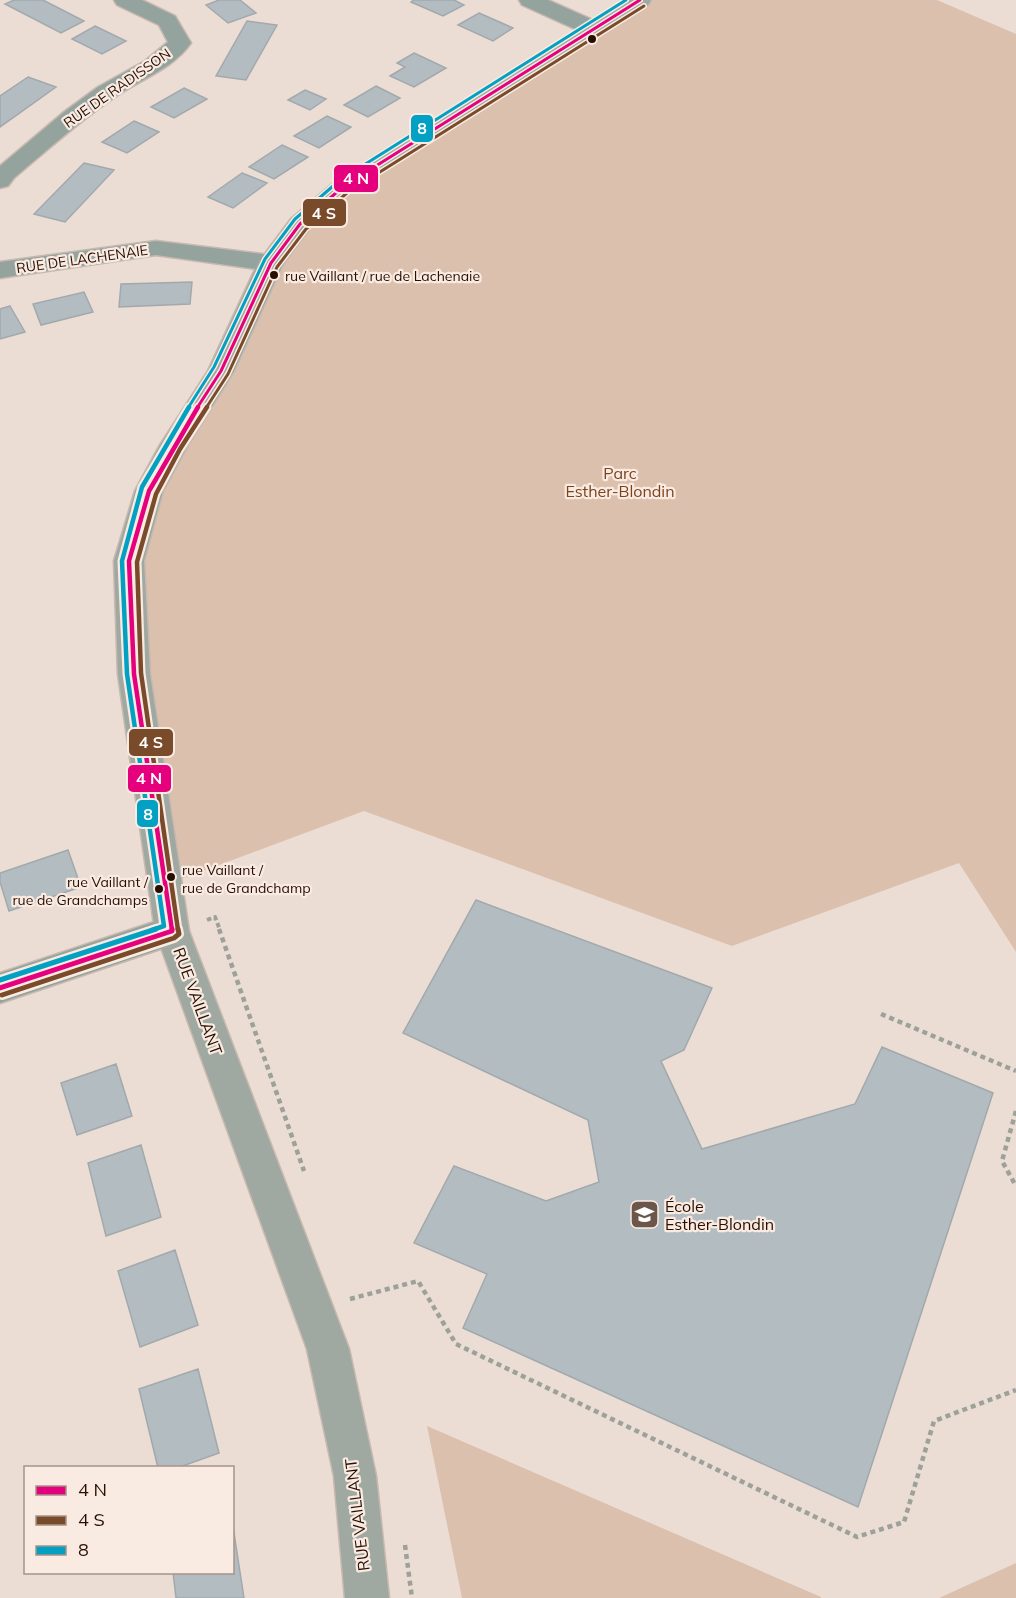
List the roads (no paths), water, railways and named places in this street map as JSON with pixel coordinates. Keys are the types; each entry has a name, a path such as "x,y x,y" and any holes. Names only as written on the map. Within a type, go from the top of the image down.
{"street":[{"name":"RUE DE RADISSON","path":"0,181 6,173 72,117 106,92 153,66 180,43 167,21 126,0"},
{"path":"530,0 594,29"},
{"name":"RUE VAILLANT","path":"367,1598 355,1476 328,1349 172,931 134,674 129,561 149,491 220,370 271,263 300,224 344,186 640,0"},
{"name":"RUE DE LACHENAIE","path":"0,270 156,248 271,263"},
{"path":"0,988 172,931"}],"place":[{"name":"rue Vaillant / rue de Lachenaie","path":"274,275"},
{"name":"rue Vaillant / rue de Grandchamp","path":"171,877"},
{"name":"rue Vaillant / rue de Grandchamps","path":"159,889"},
{"name":"École Esther-Blondin","path":"644,1215"}],"park label":[{"name":"Parc Esther-Blondin","path":"620,482"}]}
